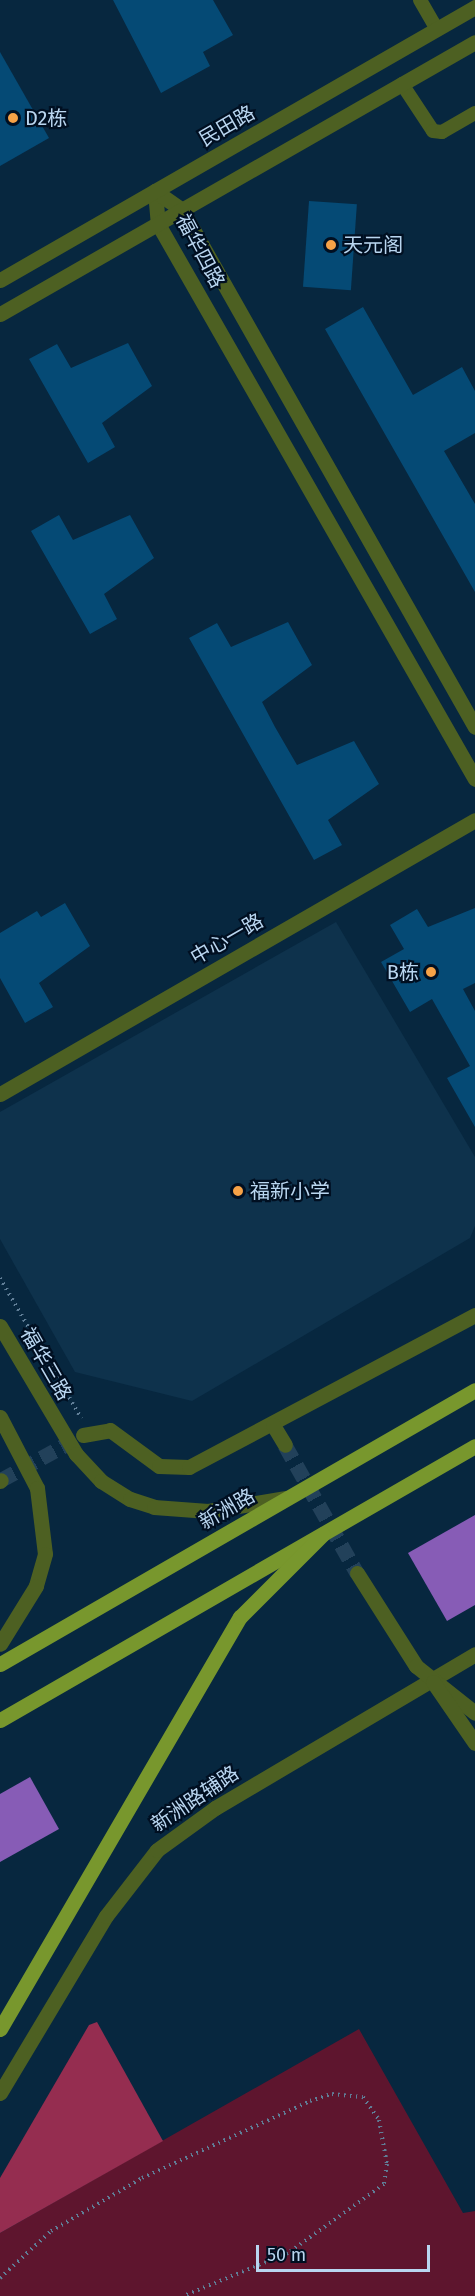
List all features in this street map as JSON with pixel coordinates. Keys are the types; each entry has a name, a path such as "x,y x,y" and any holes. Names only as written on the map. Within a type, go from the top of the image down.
{"main road":[{"name":"新洲路","path":"0,1664 475,1390"},
{"path":"0,1720 475,1446"},
{"path":"0,2029 240,1617 323,1534"}],"street":[{"name":"民田路","path":"0,280 475,7"},
{"path":"0,314 475,42"},
{"name":"福华四路","path":"155,191 182,210 475,727"},
{"name":"福华四路","path":"155,191 158,224 475,779"},
{"name":"中心一路","path":"0,1095 475,820"},
{"path":"86,1433 120,1433 149,1461 180,1469 273,1425 475,1315"},
{"name":"福华三路","path":"0,1326 56,1423 101,1481 154,1507 208,1511 289,1497"},
{"path":"0,1417 37,1488 45,1554 36,1586 0,1644"},
{"path":"273,1425 285,1445"},
{"path":"357,1573 404,1651 432,1679 475,1713"},
{"name":"新洲路辅路","path":"0,2092 106,1916 157,1850 215,1808 475,1654"},
{"path":"432,1679 475,1743"}],"lane":[{"path":"420,0 436,29"},
{"path":"402,84 433,131 442,132 475,113"}],"path":[{"path":"0,1278 86,1433"},
{"path":"0,2278 51,2230 142,2178 310,2101 332,2094 363,2097 379,2120 387,2164 384,2184 288,2253 183,2296"}],"shaded area":[{"name":"福新小学","path":"336,922 475,1157 475,1226 470,1238 192,1401 75,1372 0,1239 0,1112"},
{"path":"475,1515 475,1605 447,1621 408,1553"},
{"path":"30,1777 59,1829 0,1862 0,1794"},
{"path":"97,2022 163,2141 0,2233 0,2178 89,2025"},
{"path":"359,2029 463,2213 475,2211 475,2296 0,2296 0,2233"}],"building":[{"path":"113,0 213,0 233,35 203,52 210,66 161,93"},
{"path":"0,52 49,138 0,166"},
{"name":"天元阁","path":"309,201 357,204 351,290 303,287"},
{"path":"363,307 413,395 462,367 475,391 475,433 444,451 475,504 475,592 325,329"},
{"path":"128,343 152,386 102,423 115,447 88,463 29,359 57,344 71,368"},
{"path":"59,515 73,540 130,515 154,558 104,594 117,619 90,634 31,531"},
{"path":"288,622 312,665 262,702 275,727 297,765 354,741 379,784 328,820 342,845 314,860 189,638 217,623 231,647"},
{"path":"65,903 90,946 39,983 53,1007 25,1023 0,978 0,933 37,911 41,917"},
{"name":"B栋","path":"475,908 475,983 463,989 475,1011 475,1127 447,1078 470,1066 432,999 410,1012 381,962 404,949 390,925 417,909 428,927"}],"tunnel":[{"path":"1,1480 80,1437"},
{"path":"285,1445 357,1573"}],"place":[{"name":"D2栋","path":"13,118"},
{"name":"天元阁","path":"331,245"},
{"name":"B栋","path":"431,972"},
{"name":"福新小学","path":"238,1191"}]}
